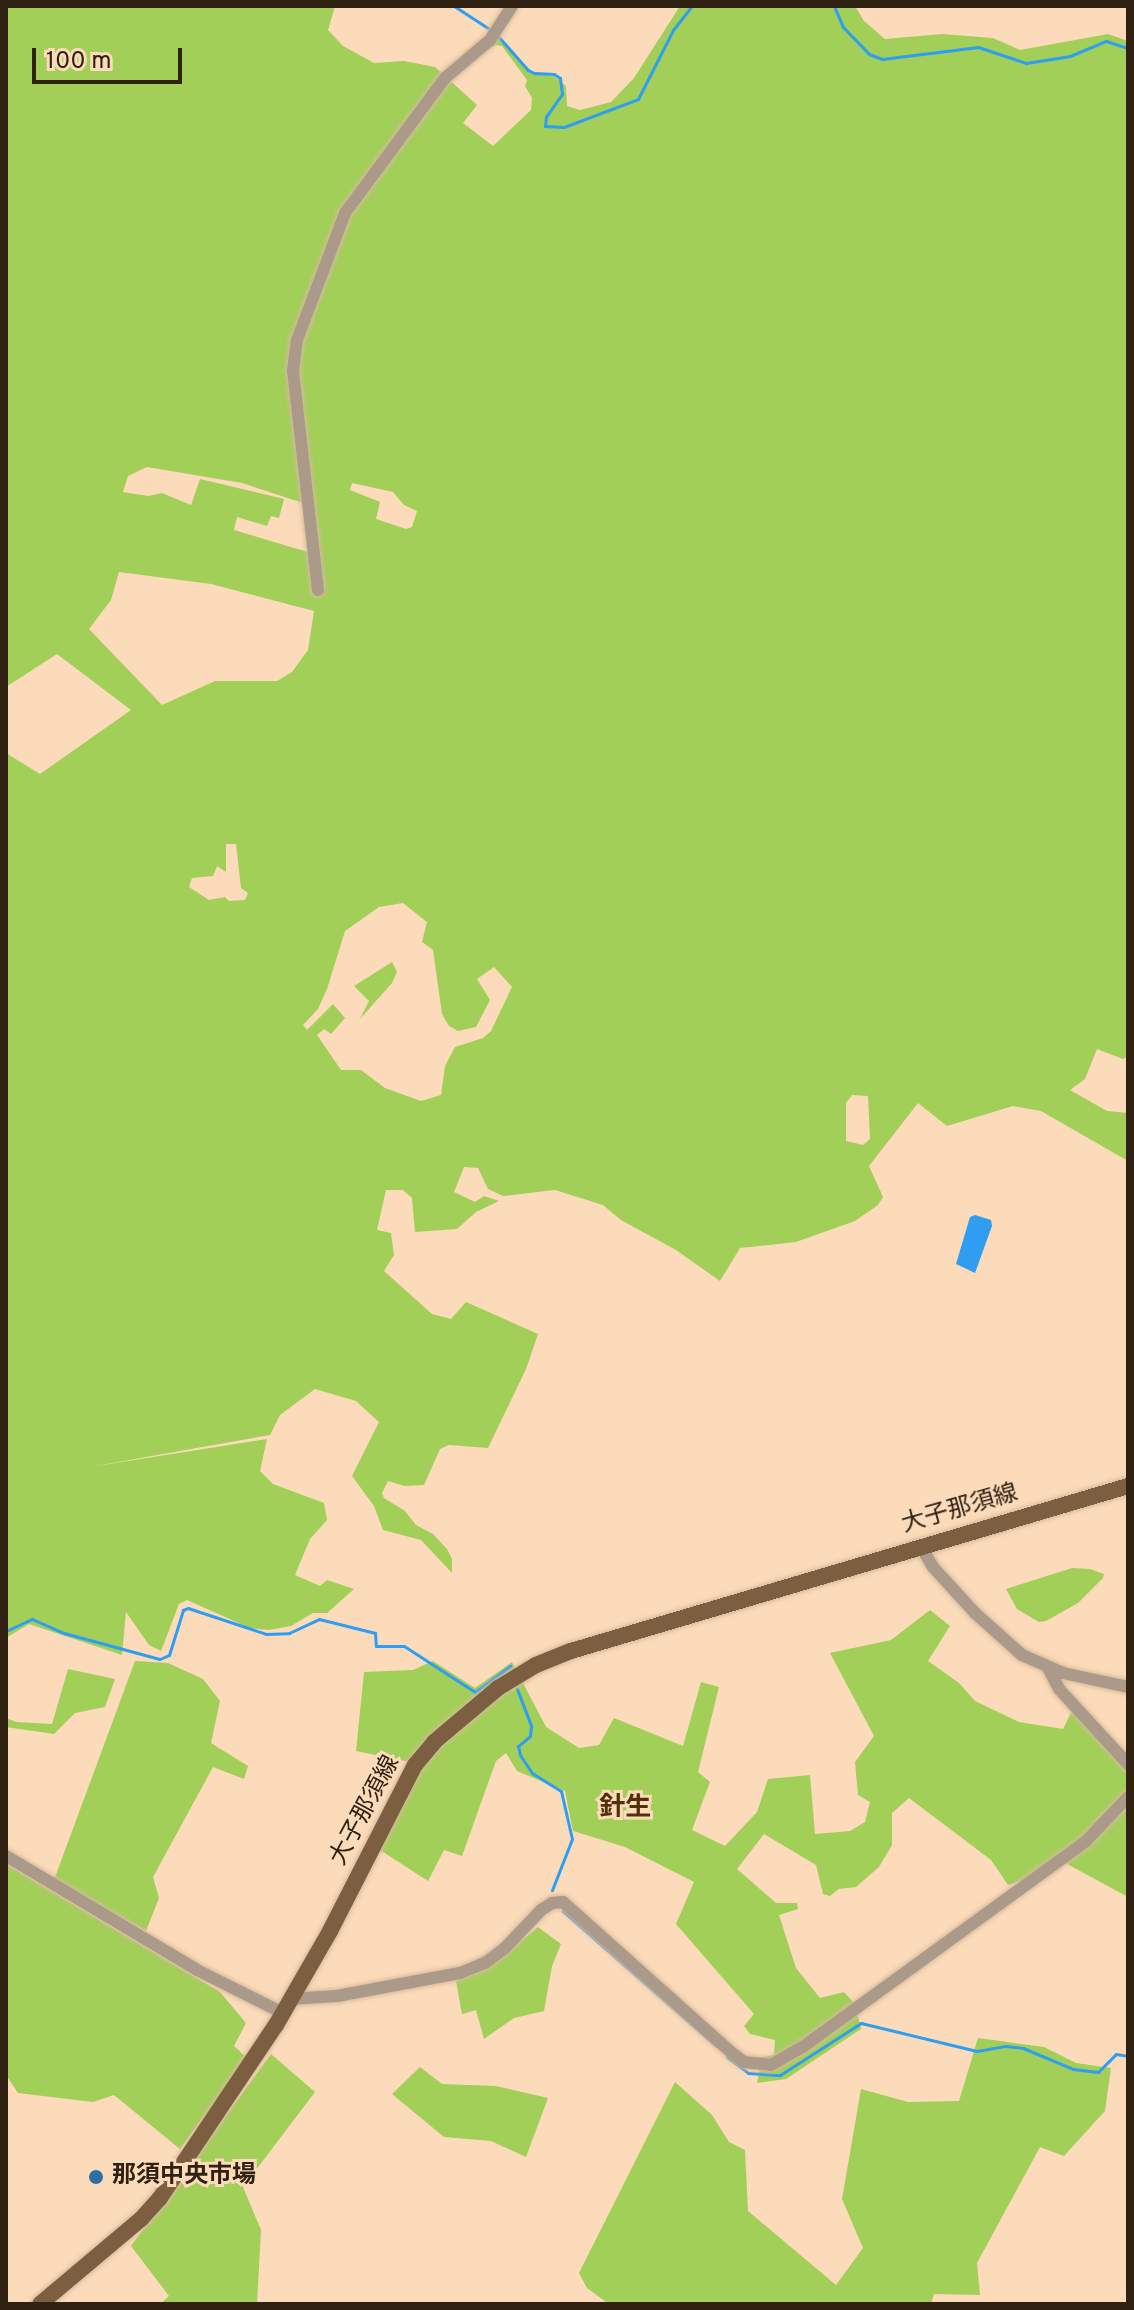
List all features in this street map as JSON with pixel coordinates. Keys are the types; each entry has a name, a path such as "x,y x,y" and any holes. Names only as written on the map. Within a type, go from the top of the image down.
{"main road":[{"name":"大子那須線","path":"40,2304 142,2218 160,2198 228,2100 286,2006 330,1931 415,1765 434,1742 498,1688 536,1665 571,1651 1128,1486"}],"street":[{"path":"318,590 293,371 297,340 345,213 445,78 490,40 512,6"},
{"path":"921,1547 933,1567 1009,1645 1048,1668 1128,1687"},
{"path":"1048,1668 1059,1689 1128,1764"},
{"path":"6,1856 197,1970 286,2006 460,1973 485,1963 505,1948 541,1910 552,1903 563,1902 732,2053 744,2062 771,2065 804,2046 1086,1841 1128,1797"}],"green space":[{"path":"6,6 335,6 328,30 343,46 374,63 404,61 435,67 477,105 463,123 493,146 531,110 532,98 525,86 527,80 502,46 496,45 474,58 498,38 532,74 554,76 566,86 567,106 580,110 611,102 634,78 680,6 855,6 864,21 885,39 942,34 993,38 1020,50 1108,34 1128,41 1128,1056 1123,1059 1097,1049 1085,1079 1070,1090 1107,1111 1128,1113 1128,1161 1041,1111 1013,1106 947,1126 918,1103 869,1166 883,1197 878,1205 855,1221 796,1242 740,1248 720,1281 676,1250 621,1220 603,1205 555,1190 503,1196 488,1189 478,1168 464,1167 454,1192 475,1202 484,1196 499,1201 476,1212 457,1229 415,1232 412,1198 403,1190 386,1190 377,1230 391,1233 394,1255 384,1271 432,1314 451,1319 466,1302 538,1334 526,1369 488,1448 449,1445 440,1449 424,1485 405,1486 388,1481 382,1493 384,1498 405,1511 416,1525 433,1534 447,1549 452,1559 452,1573 421,1540 383,1530 374,1506 352,1476 379,1422 356,1401 315,1389 280,1415 270,1435 90,1467 267,1439 260,1471 273,1484 324,1503 327,1520 310,1539 295,1575 320,1586 327,1580 354,1589 327,1613 313,1613 291,1626 269,1630 250,1628 187,1600 179,1604 161,1651 149,1645 126,1612 122,1655 29,1624 6,1638 6,753 40,774 131,710 57,654 6,687","holes":["147,467 242,483 306,504 311,553 234,530 237,517 267,526 271,516 279,518 284,499 200,479 191,505 162,493 148,496 123,492 128,476","352,483 393,492 404,505 417,511 412,527 406,529 376,519 380,502 350,490","119,572 211,584 314,611 308,650 292,672 277,681 215,681 162,705 89,629 111,600","226,844 236,844 241,888 248,893 245,900 229,901 225,897 209,900 189,887 192,878 213,876 217,866 226,872","403,903 427,922 422,942 433,950 442,1014 449,1026 458,1031 476,1027 490,1000 477,979 494,967 512,987 491,1031 483,1038 455,1047 445,1066 441,1095 421,1101 385,1088 361,1070 341,1070 317,1035 324,1029 331,1034 345,1018 333,1004 307,1030 303,1025 318,1009 327,989 345,931 379,907","852,1095 868,1096 870,1139 863,1145 846,1141 846,1103"]},
{"path":"392,962 397,972 392,983 360,1019 369,1001 354,986"},
{"path":"1072,1568 1090,1569 1104,1574 1103,1578 1078,1603 1046,1621 1039,1622 1017,1609 1006,1589"},
{"path":"930,1610 950,1626 928,1661 959,1683 975,1701 1019,1722 1063,1729 1072,1711 1128,1770 1128,1789 1110,1812 1117,1818 1128,1807 1128,1897 1056,1858 1023,1880 1008,1885 991,1860 909,1798 892,1813 892,1845 879,1867 856,1887 839,1889 830,1896 823,1894 816,1865 764,1834 737,1869 776,1903 797,1903 798,1909 779,1915 796,1968 820,1998 844,1992 855,2004 861,2029 786,2079 757,2083 762,2057 774,2055 775,2040 750,2034 744,2026 754,2014 676,1924 694,1882 625,1847 573,1831 565,1791 517,1771 506,1753 496,1761 462,1856 444,1850 428,1881 380,1850 410,1762 356,1751 364,1672 413,1670 433,1661 475,1688 512,1662 546,1727 579,1748 599,1745 614,1718 683,1746 701,1682 719,1687 698,1772 710,1782 692,1830 725,1846 757,1812 768,1779 810,1775 815,1834 850,1831 865,1822 870,1802 858,1795 855,1762 874,1736 830,1653 891,1640"},
{"path":"135,1661 168,1663 203,1679 220,1701 211,1743 248,1766 244,1779 213,1767 153,1877 159,1898 146,1931 54,1880"},
{"path":"68,1669 115,1679 105,1707 75,1713 54,1734 6,1727 6,1718 16,1722 52,1724"},
{"path":"6,1864 220,1992 246,2023 234,2046 247,2058 180,2149 114,2095 93,2102 18,2093 6,2075"},
{"path":"538,1927 561,1944 552,1966 544,2011 514,2018 484,2039 476,2010 462,2014 456,1981 487,1969"},
{"path":"978,2038 1044,2047 1076,2063 1111,2068 1105,2111 1064,2156 1040,2147 977,2263 980,2295 934,2294 931,2304 609,2304 587,2288 579,2273 675,2082 712,2115 729,2142 745,2150 748,2211 836,2285 863,2248 842,2199 861,2089 908,2102 959,2101"},
{"path":"271,2054 315,2092 243,2187 261,2230 257,2304 160,2304 169,2296 131,2246"},
{"path":"420,2067 442,2084 496,2086 548,2098 526,2157 491,2141 444,2137 392,2094"}],"water":[{"path":"975,1215 991,1220 992,1226 975,1273 956,1264 970,1217"}],"waterway":[{"path":"454,6 491,30"},
{"path":"497,35 528,70 554,74 560,78 562,94 546,117 545,126 564,127 638,99 673,30 692,6"},
{"path":"834,6 843,27 869,54 882,59 978,47 1026,63 1070,56 1106,41 1128,48"},
{"path":"6,1631 32,1619 64,1633 160,1659 169,1655 183,1610 188,1608 266,1634 289,1633 319,1619 375,1633 376,1646 404,1646 475,1692 510,1666"},
{"path":"517,1689 531,1726 530,1736 518,1746 520,1755 532,1773 561,1791 572,1839 552,1890"},
{"path":"563,1911 716,2046"},
{"path":"727,2057 748,2073 780,2075 861,2023 977,2051 1005,2046 1023,2048 1073,2069 1098,2072 1116,2054 1128,2056"}],"place":[{"name":"那須中央市場","path":"96,2177"}],"district":[{"name":"針生","path":"625,1809"}]}
